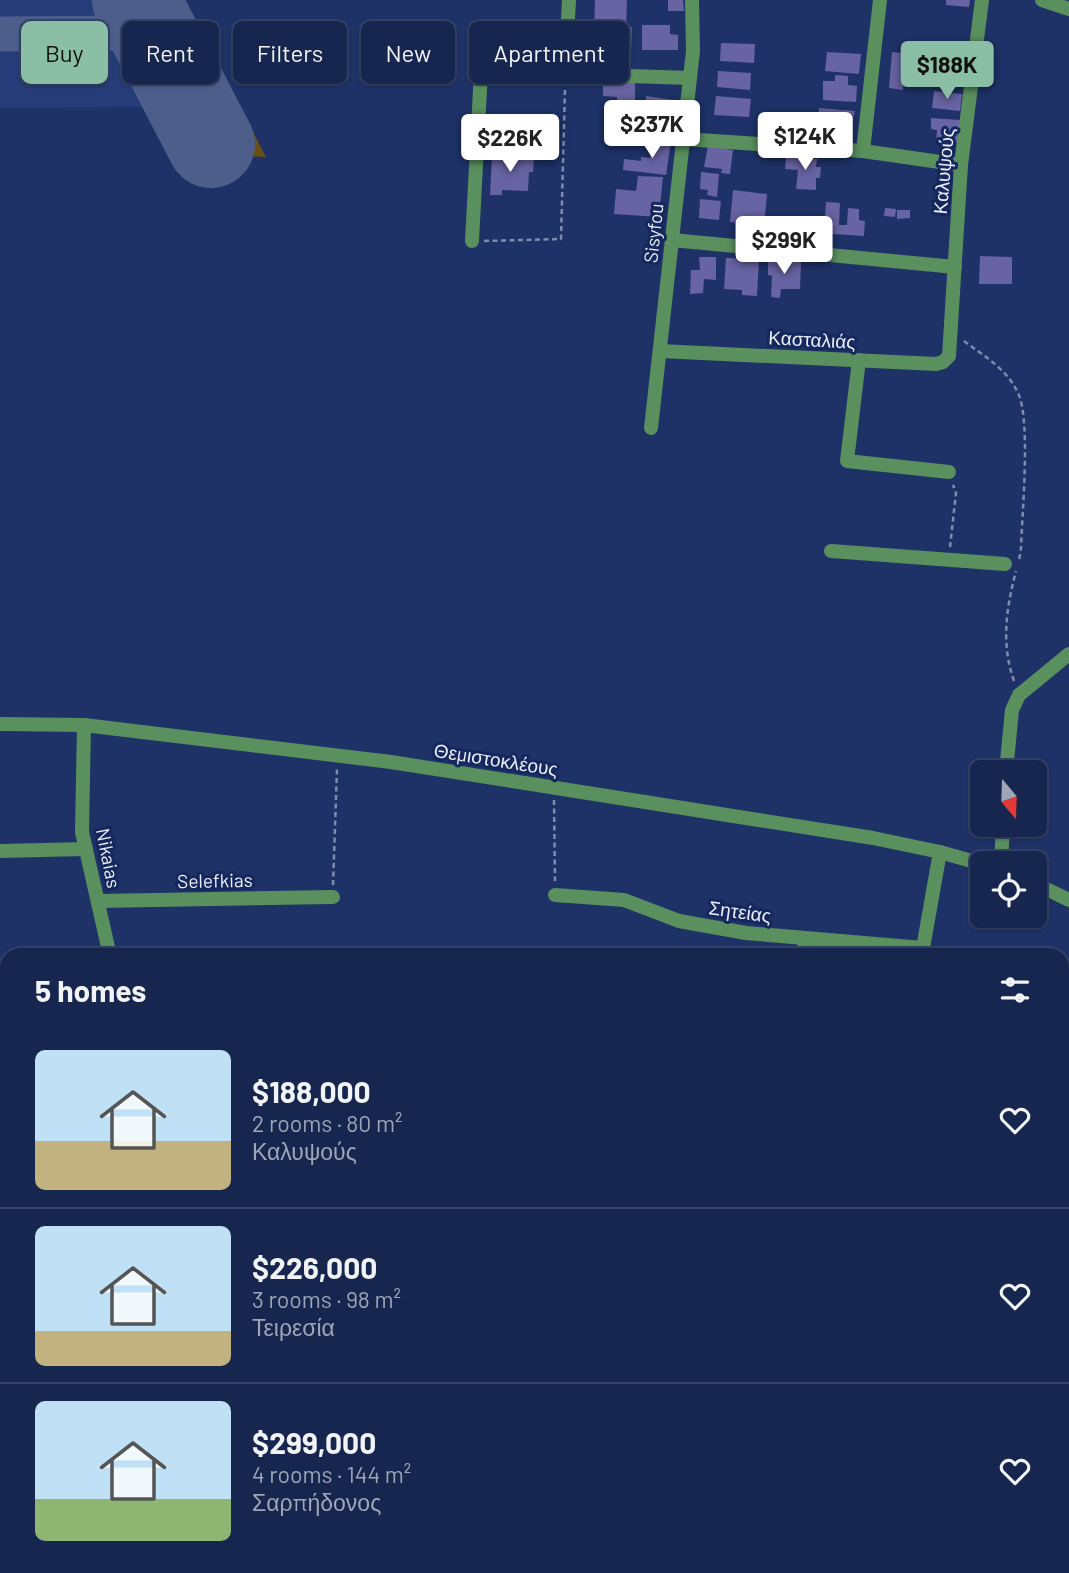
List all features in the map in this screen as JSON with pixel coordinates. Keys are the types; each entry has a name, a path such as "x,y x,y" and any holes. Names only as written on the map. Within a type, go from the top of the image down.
{"street":[{"path":"568,21 569,0"},
{"name":"Sisyfou","path":"651,428 693,51 692,0"},
{"path":"863,151 880,0"},
{"name":"Καλυψούς","path":"952,340 961,165 982,0"},
{"path":"1042,0 1069,9"},
{"path":"629,76 690,78"},
{"path":"472,241 480,84"},
{"path":"684,139 863,151 961,165"},
{"path":"672,240 955,267"},
{"name":"Κασταλιάς","path":"660,351 936,363 943,362 949,356 952,340"},
{"path":"859,360 847,461 948,472"},
{"path":"831,551 1005,564"},
{"path":"1007,760 1012,710 1019,695 1069,654"},
{"name":"Θεμιστοκλέους","path":"0,724 84,725 338,755 873,838 970,861"},
{"name":"Nikaias","path":"84,725 82,832 108,948"},
{"path":"0,851 86,849"},
{"path":"924,948 940,852"},
{"path":"1047,889 1069,900"},
{"name":"Σητείας","path":"555,895 624,900 679,921 746,933 889,948"},
{"name":"Selefkias","path":"98,901 333,897"},
{"path":"804,948 805,938"}],"path":[{"path":"472,241 561,239 565,84"},
{"path":"952,340 1007,376 1019,394 1024,419 1021,548 1005,635 1009,666 1019,695"},
{"path":"948,472 956,493 949,558"},
{"path":"333,897 338,755"},
{"path":"554,788 555,895"}],"shaded area":[{"path":"0,0 110,0 122,24 122,84 152,84 164,107 0,108"},
{"path":"159,0 185,0 196,21 170,21"},
{"path":"219,66 266,157 240,156 203,84 219,84"}],"building":[{"path":"595,0 627,0 626,21 594,21"},
{"path":"668,0 683,0 684,11 668,11"},
{"path":"946,0 970,0 969,7 946,5"},
{"path":"642,25 670,25 670,34 678,35 678,50 642,50"},
{"path":"629,27 632,27 629,50"},
{"path":"721,43 755,44 754,63 720,61"},
{"path":"827,52 861,54 859,74 825,71"},
{"path":"892,52 924,55 922,68 905,66 903,90 889,88"},
{"path":"937,61 964,63 963,81 935,80"},
{"path":"718,71 751,73 750,90 717,87"},
{"path":"835,75 848,76 848,85 857,86 856,102 823,100 823,81 835,81"},
{"path":"629,79 635,79 635,124 616,125 617,97 603,96 603,84 629,84"},
{"path":"934,91 962,94 960,111 932,108"},
{"path":"646,96 675,100 673,130 642,127"},
{"path":"716,96 751,99 749,117 714,115"},
{"path":"819,108 855,111 852,124 844,123 843,130 817,128"},
{"path":"931,118 960,120 958,143 936,141 937,130 931,129"},
{"path":"652,139 671,141 666,175 623,170 624,159 641,161 641,157 650,158"},
{"path":"708,146 733,150 730,174 721,173 722,169 704,167"},
{"path":"492,156 534,158 533,172 529,172 528,191 502,190 502,195 490,195"},
{"path":"786,157 817,159 816,167 821,167 820,178 816,178 816,190 796,189 798,170 785,169"},
{"path":"701,172 719,174 717,197 707,195 708,190 700,189"},
{"path":"638,176 663,177 659,217 614,214 616,189 636,191"},
{"path":"733,190 767,194 764,226 730,222"},
{"path":"700,199 721,201 719,220 699,218"},
{"path":"826,202 840,203 839,225 847,225 848,208 859,209 859,220 865,221 864,236 816,233 818,216 825,217"},
{"path":"885,208 896,209 895,217 884,216"},
{"path":"897,210 910,210 910,218 897,219"},
{"path":"980,256 1012,257 1012,284 979,284"},
{"path":"699,257 716,257 716,280 704,279 703,293 690,294 691,270 700,270"},
{"path":"726,258 759,259 757,296 742,295 742,290 724,289"},
{"path":"768,260 801,262 800,289 781,289 780,298 771,297 772,276 768,275"}],"taxiway":[{"path":"130,21 134,0"},
{"path":"0,34 122,33"}],"runway":[{"path":"136,0 211,144"}]}
